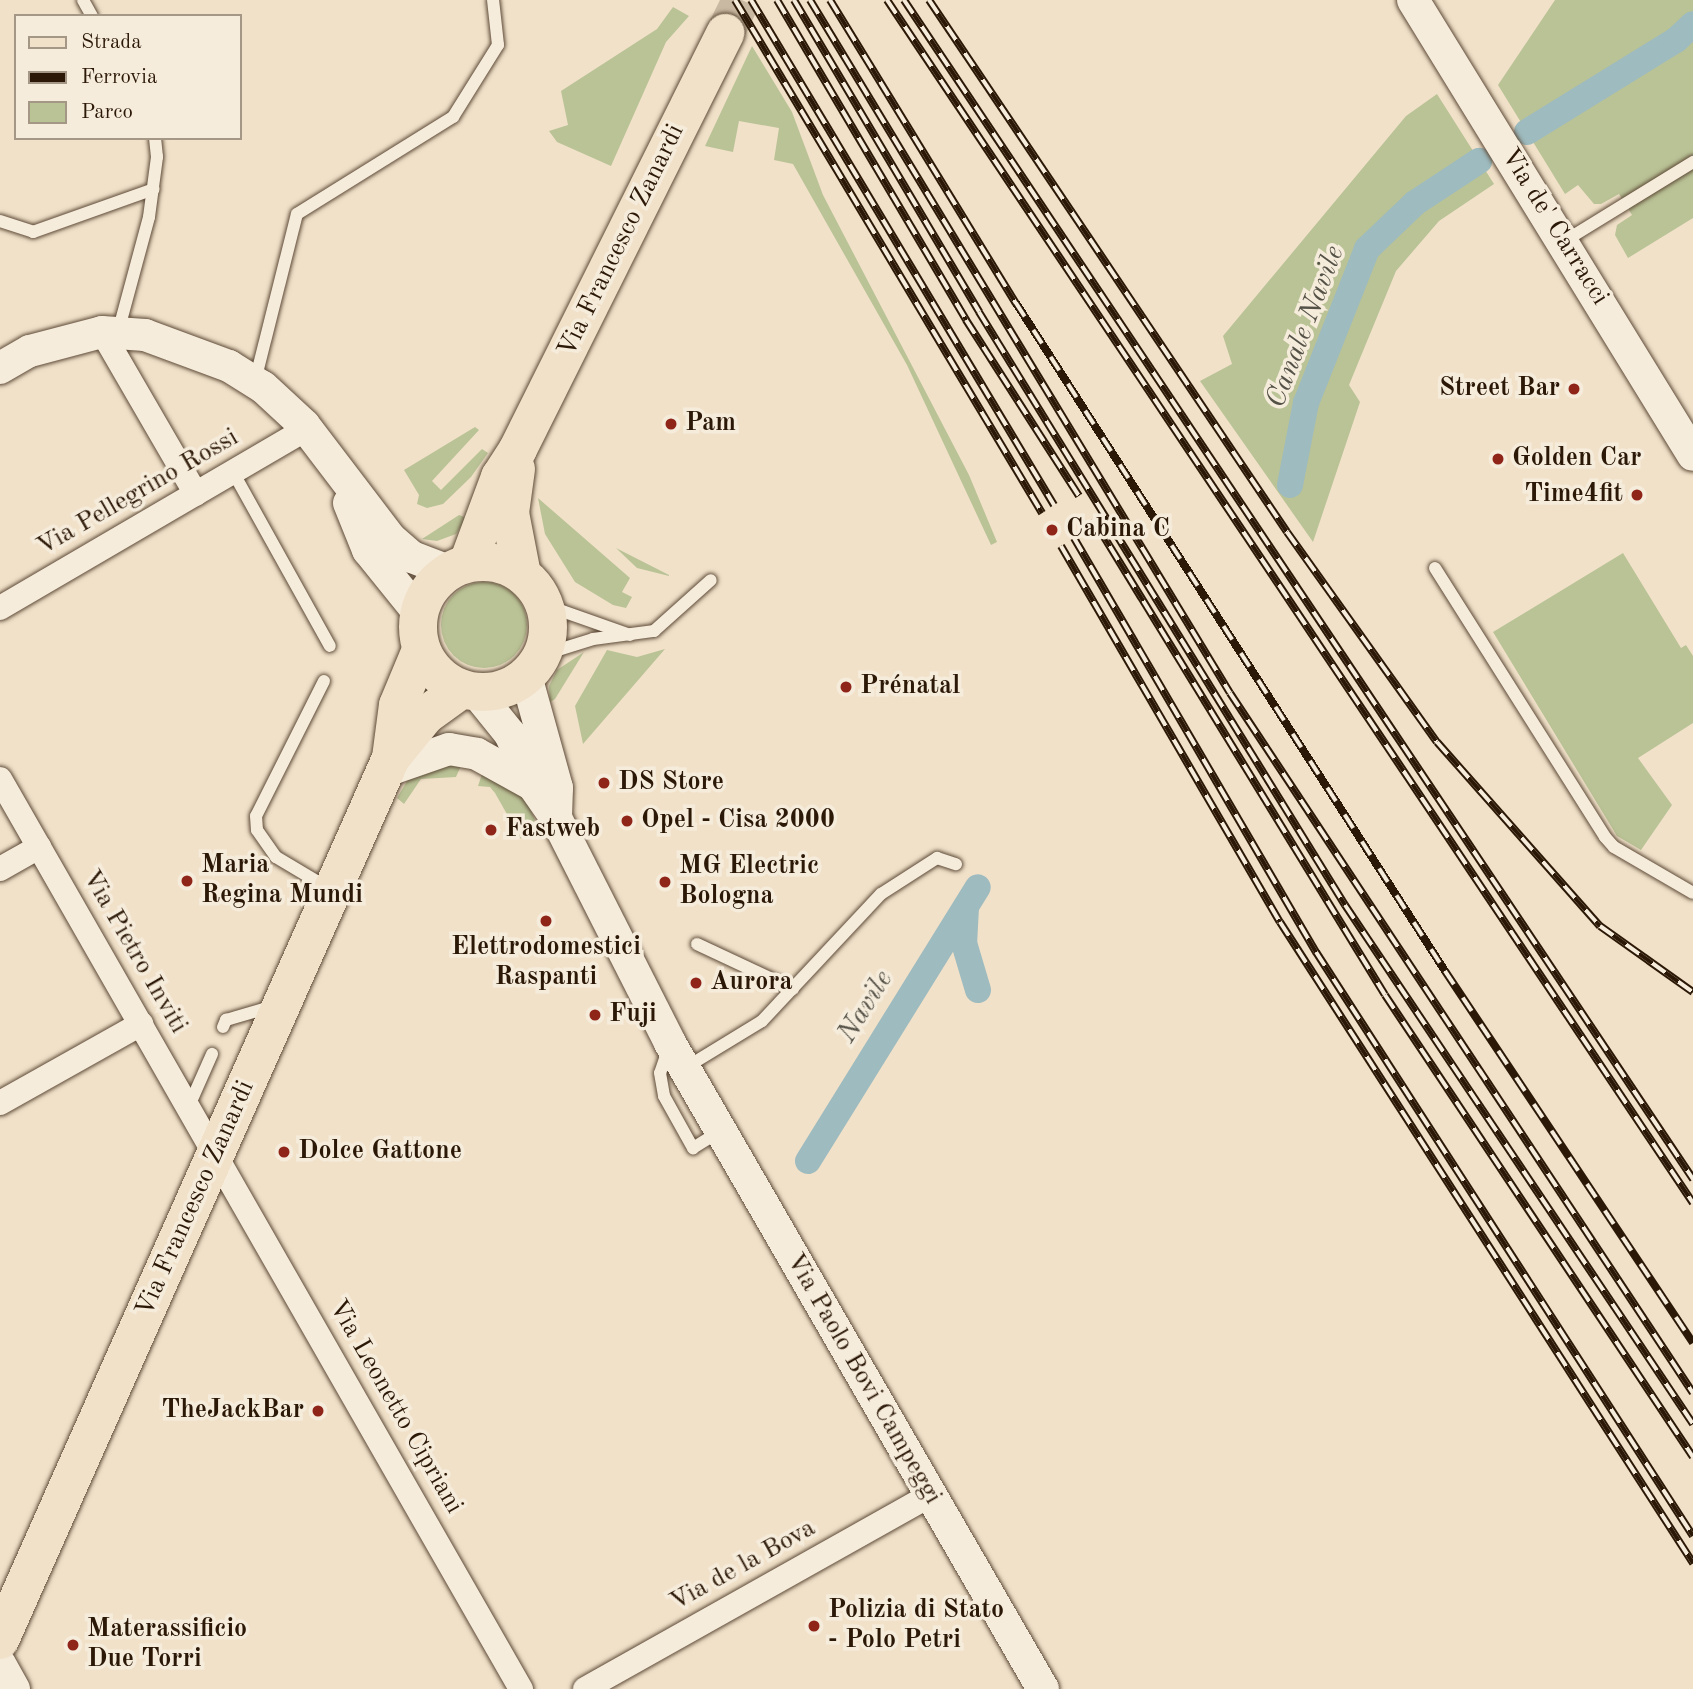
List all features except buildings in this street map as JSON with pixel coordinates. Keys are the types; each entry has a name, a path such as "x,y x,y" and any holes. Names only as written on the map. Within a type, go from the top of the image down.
{"main road":[{"name":"Via Francesco Zanardi","path":"458,567 500,477 518,449 725,33"},
{"name":"Via Francesco Zanardi","path":"518,449 510,513 522,575"},
{"path":"496,562 522,575 545,606 548,631 534,666 503,689 469,691 438,675 421,650 418,612 426,593 458,567 496,562"},
{"name":"Via Francesco Zanardi","path":"389,765 398,705 421,650"},
{"name":"Via Francesco Zanardi","path":"0,1640 389,765 426,715 469,691"}],"street":[{"name":"Via de' Carracci","path":"1413,0 1693,454"},
{"path":"110,332 196,494"},
{"path":"0,368 41,347 110,332 175,344 255,382 306,429 400,547 458,567"},
{"name":"Via Pellegrino Rossi","path":"0,608 306,429"},
{"path":"340,471 368,550 418,612"},
{"name":"Via Paolo Bovi Campeggi","path":"534,666 557,788 556,818"},
{"name":"Via Paolo Bovi Campeggi","path":"469,691 510,734 533,785 556,818 678,1056 1043,1689"},
{"name":"Via Paolo Bovi Campeggi","path":"389,765 449,749 477,754 533,785"},
{"name":"Via Pietro Inviti","path":"0,779 218,1154"},
{"path":"0,869 39,847"},
{"path":"0,1104 141,1024"},
{"name":"Via Leonetto Cipriani","path":"218,1154 522,1689"},
{"name":"Via de la Bova","path":"585,1689 930,1495"},
{"path":"0,1664 14,1689"}],"lane":[{"path":"255,382 297,214 453,117 498,45 493,0"},
{"path":"110,332 154,189 155,140"},
{"path":"1563,242 1693,162"},
{"path":"0,220 33,232 154,189"},
{"path":"233,472 330,646"},
{"path":"1435,568 1605,837 1614,847 1693,893"},
{"path":"534,666 593,639 634,636 669,622 712,580"},
{"path":"545,606 634,636"},
{"path":"324,681 256,816 257,830 276,858 332,890"},
{"path":"678,1056 752,1030 881,894 937,858 956,864"},
{"path":"696,944 793,989"},
{"path":"223,1027 226,1020 281,1003"},
{"path":"189,1106 212,1054"}],"green space":[{"path":"1555,0 1693,0 1693,218 1628,258 1615,235 1617,225 1632,215 1619,194 1601,204 1594,204 1578,185 1565,194 1498,85"},
{"path":"673,7 689,16 666,42 611,166 557,142 549,131 568,125 561,91 657,29"},
{"path":"752,46 792,112 823,195 969,475 997,542 991,545 907,365 793,164 774,160 779,128 739,121 733,152 705,146"},
{"path":"1437,94 1494,184 1439,221 1396,271 1349,385 1360,402 1313,542 1200,381 1232,364 1223,336 1406,116"},
{"path":"475,427 479,430 432,481 441,490 482,449 488,453 471,477 443,504 427,508 417,504 419,495 404,470"},
{"path":"538,498 630,578 622,592 632,597 626,608 613,605 575,582 545,534"},
{"path":"459,515 467,518 456,534 437,541 422,539"},
{"path":"616,548 669,575 669,576 637,568"},
{"path":"1623,553 1681,648 1686,645 1693,656 1693,723 1638,758 1672,805 1641,850 1617,836 1493,632"},
{"path":"484,582 501,585 515,594 524,608 527,625 524,642 515,656 501,665 484,668 467,665 453,656 444,642 441,625 444,608 453,594 467,585"},
{"path":"665,649 583,744 575,706 607,650 637,657"},
{"path":"584,652 555,699 550,702 549,686 557,670"},
{"path":"464,759 456,777 421,779 404,804 397,798 410,776"},
{"path":"484,768 517,787 529,806 535,820 521,839 495,793 490,787 478,786"}],"waterway":[{"name":"Canale Navile","path":"1527,132 1676,40 1693,24"},
{"name":"Canale Navile","path":"1290,485 1306,403 1367,249 1415,203 1479,161"},
{"name":"Navile","path":"808,1161 978,887"},
{"path":"966,907 964,943 978,990"}],"tunnel":[{"path":"725,33 741,0"}],"railway":[{"path":"735,0 1042,513"},
{"path":"751,0 1054,505"},
{"path":"777,0 966,320 1079,496"},
{"path":"794,0 979,312 1345,905 1693,1424"},
{"path":"810,0 1230,693 1693,1393"},
{"path":"830,0 1016,303 1445,971 1693,1343"},
{"path":"887,0 1693,1203"},
{"path":"904,0 1693,1179"},
{"path":"929,0 1287,532 1437,742 1600,926 1693,992"},
{"path":"1093,519 1385,995 1693,1457"},
{"path":"1074,538 1316,952 1693,1536"},
{"path":"1061,546 1280,922 1693,1563"}],"place":[{"name":"Street Bar","path":"1574,389"},
{"name":"Pam","path":"671,424"},
{"name":"Golden Car","path":"1498,459"},
{"name":"Time4fit","path":"1637,495"},
{"name":"Cabina C","path":"1052,530"},
{"name":"Prénatal","path":"846,687"},
{"name":"DS Store","path":"604,783"},
{"name":"Opel - Cisa 2000","path":"627,821"},
{"name":"Fastweb","path":"491,830"},
{"name":"Maria Regina Mundi","path":"187,881"},
{"name":"MG Electric Bologna","path":"665,882"},
{"name":"Elettrodomestici Raspanti","path":"546,921"},
{"name":"Aurora","path":"696,983"},
{"name":"Fuji","path":"595,1015"},
{"name":"Dolce Gattone","path":"284,1152"},
{"name":"TheJackBar","path":"318,1411"},
{"name":"Polizia di Stato - Polo Petri","path":"814,1626"},
{"name":"Materassificio Due Torri","path":"73,1645"}]}
